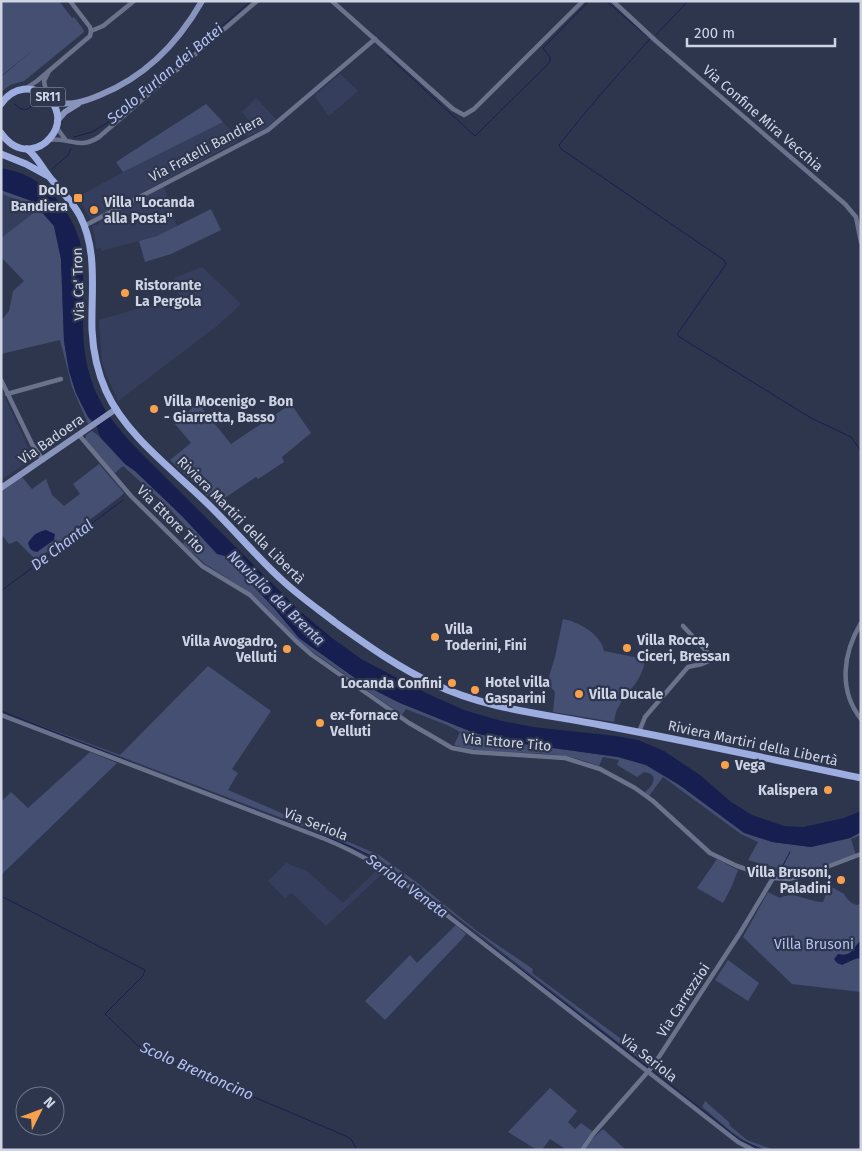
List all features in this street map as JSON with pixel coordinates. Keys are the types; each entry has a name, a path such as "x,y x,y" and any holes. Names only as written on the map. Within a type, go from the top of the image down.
{"main road":[{"path":"57,124 69,109 81,102 114,90 149,66 174,42 202,1"},
{"name":"SR11","path":"1,104 12,93 25,89 35,90 49,99 56,111 57,124 40,154 43,167"},
{"path":"49,99 64,104 81,102"},
{"path":"2,136 12,145 27,149 36,148 46,142"},
{"name":"Via Ca' Tron","path":"27,149 70,200 84,226 91,258 92,326 95,358 101,378 116,410"},
{"path":"1,154 49,176"},
{"name":"Via Badoera","path":"1,488 116,410"},
{"name":"Riviera Martiri della Libertà","path":"116,410 139,438 214,510 280,578 322,612 388,659 431,683 465,697 514,710 639,732 861,778"}],"street":[{"path":"25,89 90,36 90,27 70,1"},
{"path":"91,31 103,26 134,1"},
{"path":"46,142 66,140 82,144 99,137 257,1"},
{"path":"332,1 453,110 464,115 474,109 583,1"},
{"name":"Via Confine Mira Vecchia","path":"613,1 656,41 845,204 856,217 861,242"},
{"name":"Via Fratelli Bandiera","path":"84,226 268,130 375,40"},
{"path":"49,99 44,81 51,68"},
{"path":"57,124 60,134 66,140"},
{"path":"7,394 60,379"},
{"path":"1,380 32,444 43,460"},
{"name":"Via Ettore Tito","path":"79,435 131,496 202,566 250,595 296,642 312,655 409,723 452,748 473,752 566,758 600,769 628,784 653,801 710,852 737,866 773,878 788,879 803,876 861,854"},
{"path":"861,623 851,642 848,655 846,690 849,702 861,719"},
{"name":"Riviera Martiri della Libertà","path":"639,732 645,718 688,667 708,662 712,657 683,626"},
{"name":"Via Seriola","path":"1,716 325,839 362,855 384,868 425,898 650,1070 738,1142 752,1150"},
{"name":"Via Carrezzioi","path":"582,1150 593,1134 650,1070 740,934 773,878"}],"shaded area":[{"path":"340,74 358,91 329,116 316,98 316,94"},
{"path":"256,98 276,119 266,128 247,137 244,128 251,123 242,112"},
{"path":"223,122 238,141 91,220 78,197 123,172"},
{"path":"164,187 177,226 157,236 101,251 101,248 96,249 92,226 99,224 100,220"},
{"path":"1,194 27,203 36,211 1,238"},
{"path":"202,267 241,304 217,326 118,401 102,362 99,320 179,297 174,278"},
{"path":"1,389 33,458 1,480"},
{"path":"286,863 307,871 343,903 378,869 384,872 326,926 292,893 285,898 268,881"}],"green space":[{"path":"1,1 59,1 72,18 74,17 84,32 24,81 10,85 1,92 1,77 38,46 1,76"},
{"path":"206,104 223,122 123,172 116,162"},
{"path":"1,190 32,201 54,226 61,259 64,341 69,371 76,393 88,417 93,421 88,424 72,387 60,340 1,354 1,321 9,311 13,291 24,281 1,257 1,238 36,211 27,203 1,194"},
{"path":"211,209 221,230 171,254 145,262 139,241 157,236"},
{"path":"199,402 231,444 291,404 311,433 282,457 284,462 258,479 256,477 216,504 170,460 191,443 175,424"},
{"path":"92,431 182,516 217,553 225,556 274,608 299,638 367,686 400,703 472,732 509,742 618,757 646,765 772,842 811,847 850,838 861,832 861,835 851,839 856,855 806,873 775,876 777,868 748,860 758,842 741,834 663,777 649,796 645,792 653,783 652,775 644,772 637,777 617,765 619,760 603,757 599,766 565,756 481,751 454,745 460,732 406,709 402,715 310,650 254,595 205,564 183,544 193,534 166,505 123,466 114,474 85,440 86,435"},
{"path":"99,464 124,493 36,560 17,541 9,544 1,534 1,492 22,477 32,489 46,479 52,495 64,506 80,494 73,484"},
{"path":"563,619 576,623 594,634 599,639 604,651 644,659 642,672 618,708 614,722 553,712 555,692 547,683"},
{"path":"208,666 271,711 232,769 238,773 228,790 379,855 419,884 477,931 533,969 532,973 651,1061 650,1067 417,886 377,858 329,836 1,711 120,755"},
{"path":"90,752 117,763 1,875 1,802 11,792 28,808"},
{"path":"717,859 738,870 723,903 697,888"},
{"name":"Villa Brusoni","path":"829,887 844,894 853,904 858,905 861,902 861,992 792,984 743,937 768,892 780,898 790,895 823,902"},
{"path":"456,925 466,934 385,1020 365,1001 410,955 417,963"},
{"path":"728,960 759,983 748,1001 715,980"},
{"path":"550,1088 577,1111 568,1122 575,1129 581,1123 592,1131 579,1150 567,1150 550,1139 542,1150 537,1150 508,1132"},
{"path":"705,1101 747,1140 774,1150 754,1146 744,1141 702,1107"},
{"path":"603,1129 626,1150 585,1150 592,1139"}],"water":[{"name":"Naviglio del Brenta","path":"1,168 24,175 47,189 63,207 75,228 82,253 84,349 94,388 106,412 142,454 301,612 332,638 361,659 428,694 464,710 498,720 533,727 638,740 664,751 700,775 731,802 752,815 784,826 803,827 844,818 861,811 861,832 850,838 811,847 772,842 744,833 678,784 646,765 618,757 509,742 472,732 400,703 366,686 299,638 274,608 225,556 217,554 182,516 135,471 125,464 100,437 97,427 88,417 76,393 69,371 64,341 61,259 54,226 32,201 1,190"},
{"path":"46,530 55,534 54,540 37,552 32,550 28,543 30,540 36,534"},
{"path":"861,940 861,958 842,965 837,963 834,959 838,954 843,955 851,952"}],"waterway":[{"name":"Scolo Furlan dei Batei","path":"74,137 92,132 117,117 251,1"},
{"name":"Scolo Furlan dei Batei","path":"387,55 475,136 550,62 550,57 543,48 589,1"},
{"name":"Scolo Furlan dei Batei","path":"606,1 647,36"},
{"name":"Scolo Furlan dei Batei","path":"656,35 688,1"},
{"path":"650,39 570,131 559,145 561,149 724,260 726,264 678,333 678,336 811,418 851,437 861,451"},
{"path":"15,104 24,110 30,108 32,102"},
{"name":"Scolo Furlan dei Batei","path":"52,169 68,155 71,149"},
{"name":"De Chantal","path":"1,591 123,500"},
{"name":"Seriola Veneta","path":"1,711 135,764"},
{"name":"Seriola Veneta","path":"228,800 352,847 372,857 423,894"},
{"path":"778,875 790,852"},
{"name":"Scolo Brentoncino","path":"1,896 145,970 143,976 105,1014 137,1045 154,1055 346,1136 351,1139 357,1150"},
{"name":"Seriola Veneta","path":"450,915 649,1068"},
{"name":"Seriola Veneta","path":"652,1070 740,1140 764,1150"}],"place":[{"name":"Dolo Bandiera","path":"78,198"},
{"name":"Villa \"Locanda alla Posta\"","path":"94,210"},
{"name":"Ristorante La Pergola","path":"125,293"},
{"name":"Villa Mocenigo - Bon - Giarretta, Basso","path":"154,409"},
{"name":"Villa Toderini, Fini","path":"435,637"},
{"name":"Villa Rocca, Ciceri, Bressan","path":"627,648"},
{"name":"Villa Avogadro, Velluti","path":"287,649"},
{"name":"Locanda Confini","path":"452,683"},
{"name":"Hotel villa Gasparini","path":"475,690"},
{"name":"Villa Ducale","path":"579,694"},
{"name":"ex-fornace Velluti","path":"320,723"},
{"name":"Vega","path":"725,765"},
{"name":"Kalispera","path":"828,790"},
{"name":"Villa Brusoni, Paladini","path":"841,880"}]}
